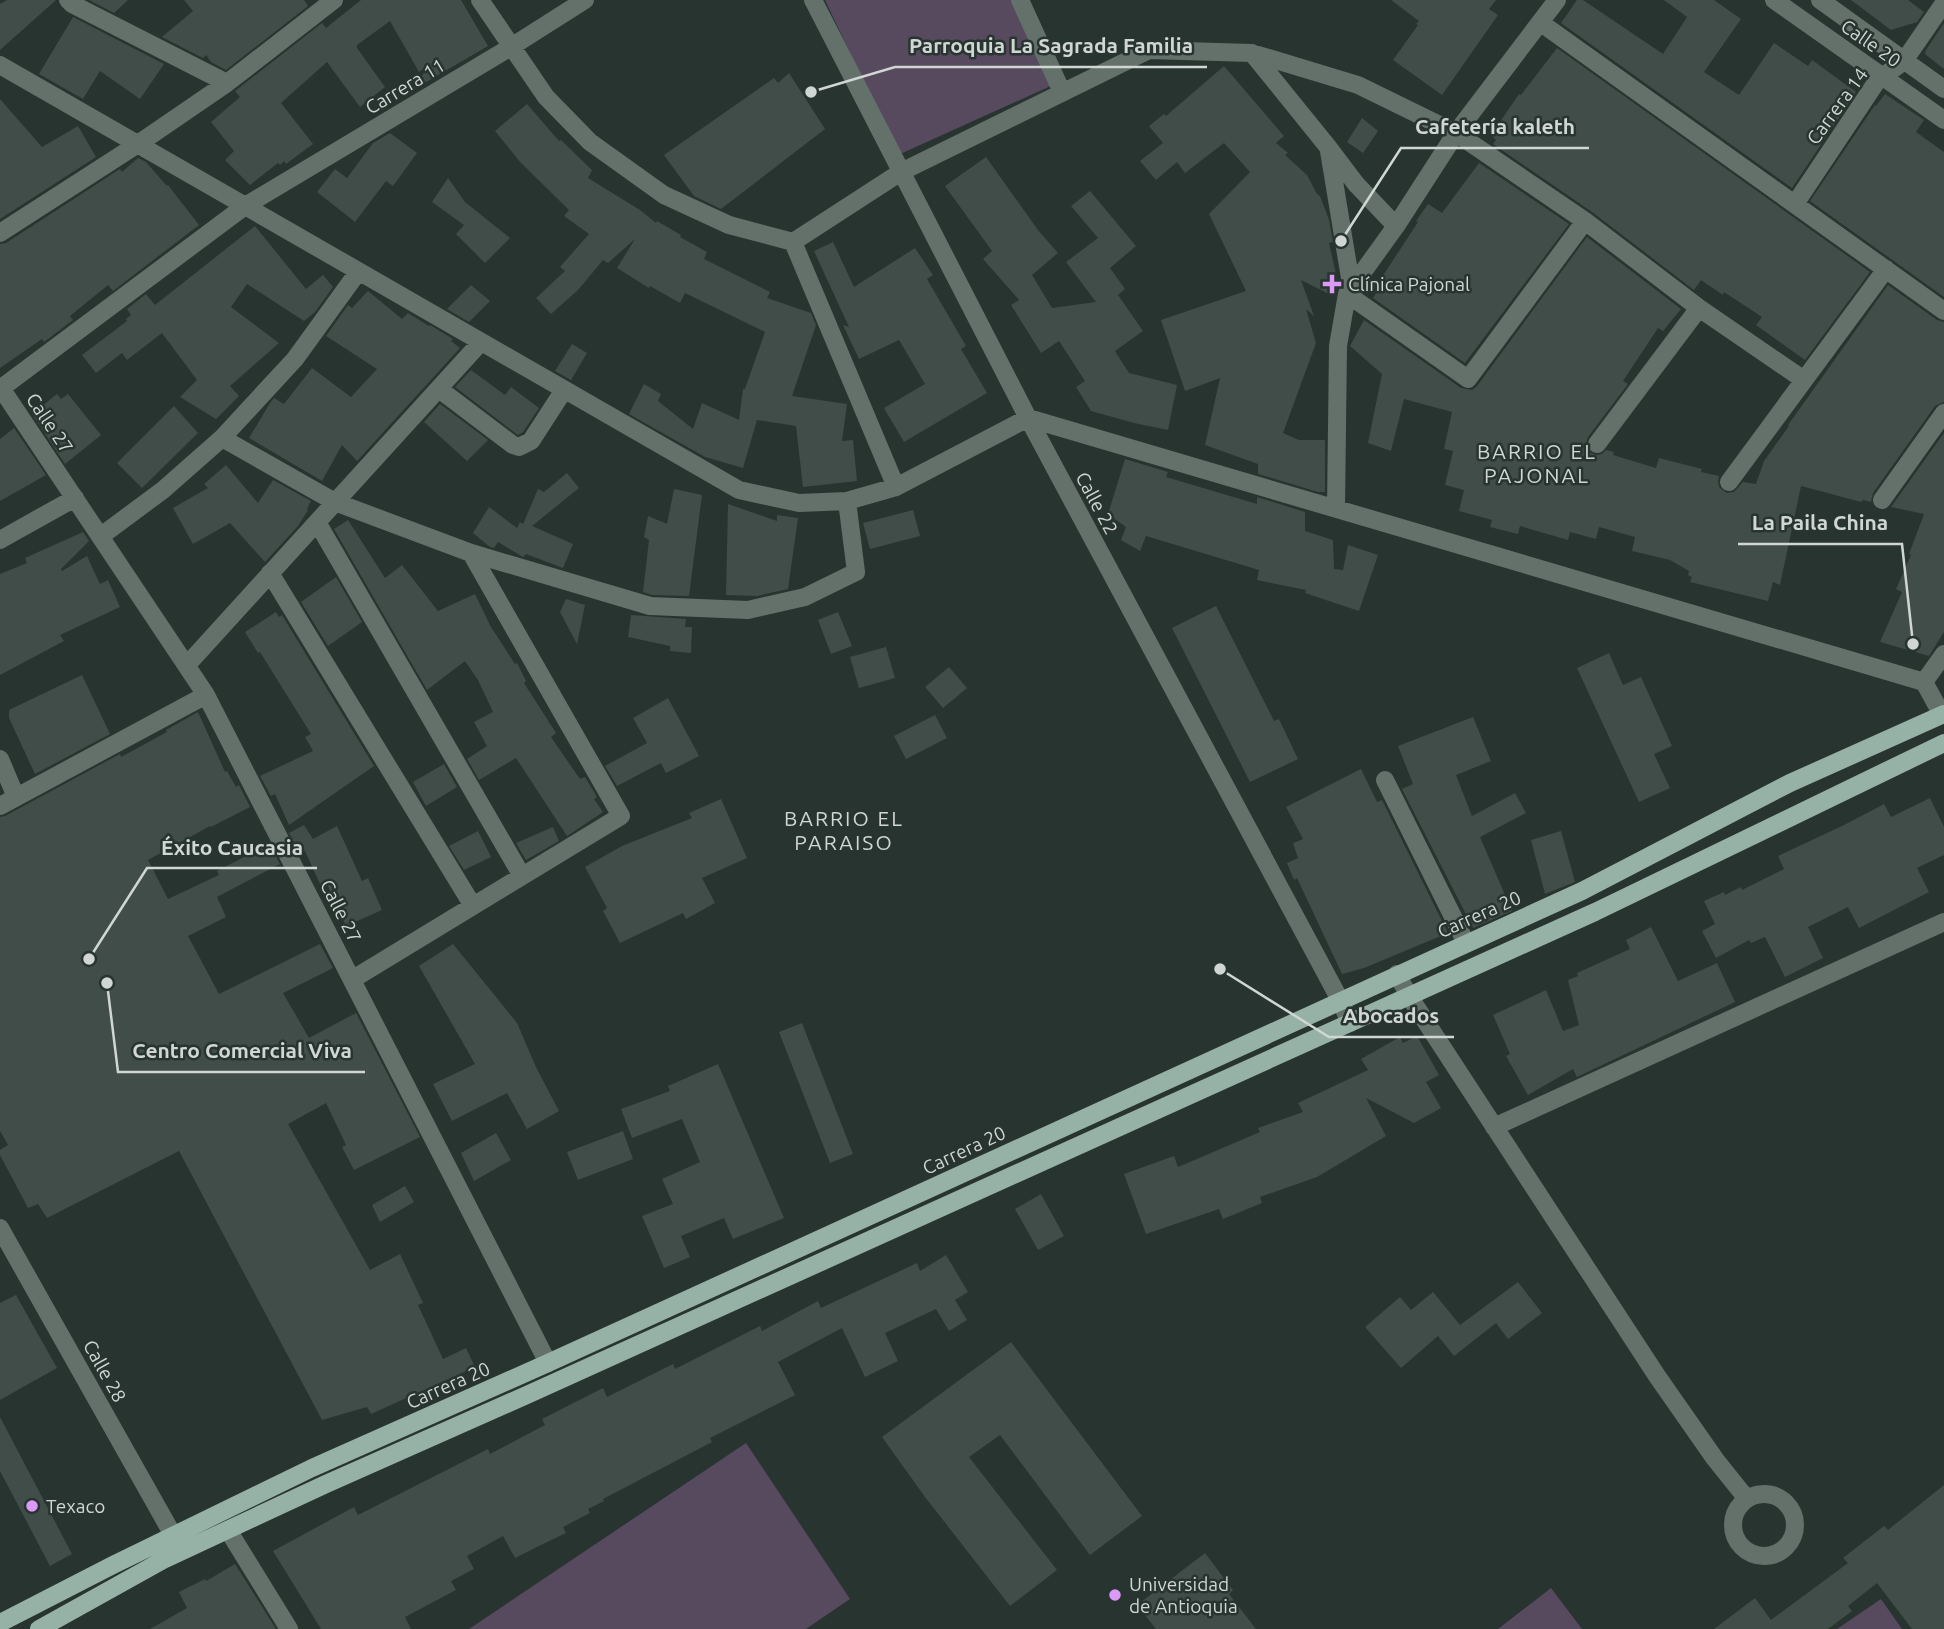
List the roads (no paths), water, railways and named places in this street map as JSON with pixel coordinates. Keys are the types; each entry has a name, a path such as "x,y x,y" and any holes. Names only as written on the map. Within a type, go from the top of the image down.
{"main road":[{"name":"Carrera 20","path":"0,1623 312,1468 1582,891 1790,783 1943,714"},
{"path":"39,1629 166,1559 326,1484 1607,906 1944,743"}],"street":[{"path":"68,0 227,83"},
{"path":"0,233 138,145 227,83 334,0"},
{"path":"480,0 546,97 590,142 664,195 729,225 793,242 901,172 1149,50 1252,53 1358,85 1456,132 1585,221 1699,307 1804,380"},
{"name":"Carrera 11","path":"1,389 245,206 585,0"},
{"name":"Calle 22","path":"813,0 1028,418 1350,1023"},
{"path":"1020,0 1062,92"},
{"path":"1349,292 1396,226 1456,132 1557,0"},
{"name":"Calle 20","path":"1774,0 1944,120"},
{"name":"Calle 20","path":"1820,0 1944,89"},
{"name":"Carrera 14","path":"1795,204 1877,81 1904,61 1944,3"},
{"path":"1541,23 1944,311"},
{"path":"1252,53 1356,184 1396,226"},
{"path":"1,68 738,490 799,503 847,501 896,487 1028,418 1924,682 1943,714"},
{"path":"1328,147 1349,292 1338,346 1336,508"},
{"path":"1349,292 1468,379 1585,221"},
{"path":"793,242 896,487"},
{"path":"1729,482 1886,269"},
{"path":"101,536 163,490 222,438 295,359 358,272"},
{"path":"1597,444 1699,307"},
{"path":"187,665 481,342"},
{"name":"Calle 27","path":"1,389 206,695 548,1363"},
{"path":"439,389 519,447 531,441 564,390"},
{"path":"1882,500 1944,413"},
{"path":"222,438 335,502 471,553 650,606 748,610 805,597 856,572 847,501"},
{"path":"0,540 75,498"},
{"path":"317,522 522,876"},
{"path":"353,979 621,816 471,553"},
{"path":"270,573 473,906"},
{"path":"1924,682 1944,654"},
{"path":"0,759 8,802 206,695"},
{"path":"1385,780 1466,943"},
{"path":"1494,1127 1944,922"},
{"path":"1397,974 1650,1365 1715,1460 1747,1499"},
{"name":"Calle 28","path":"0,1227 173,1535"},
{"path":"228,1530 289,1629"}],"place":[{"name":"Parroquia La Sagrada Familia","path":"811,92"},
{"name":"Cafetería kaleth","path":"1341,241"},
{"name":"Clínica Pajonal","path":"1332,284"},
{"name":"La Paila China","path":"1913,644"},
{"name":"Éxito Caucasia","path":"89,959"},
{"name":"Abocados","path":"1220,969"},
{"name":"Centro Comercial Viva","path":"107,983"},
{"name":"Texaco","path":"32,1506"},
{"name":"Universidad de Antioquia","path":"1115,1595"}],"district":[{"name":"BARRIO EL PAJONAL","path":"1537,464"},
{"name":"BARRIO EL PARAISO","path":"844,831"}]}
